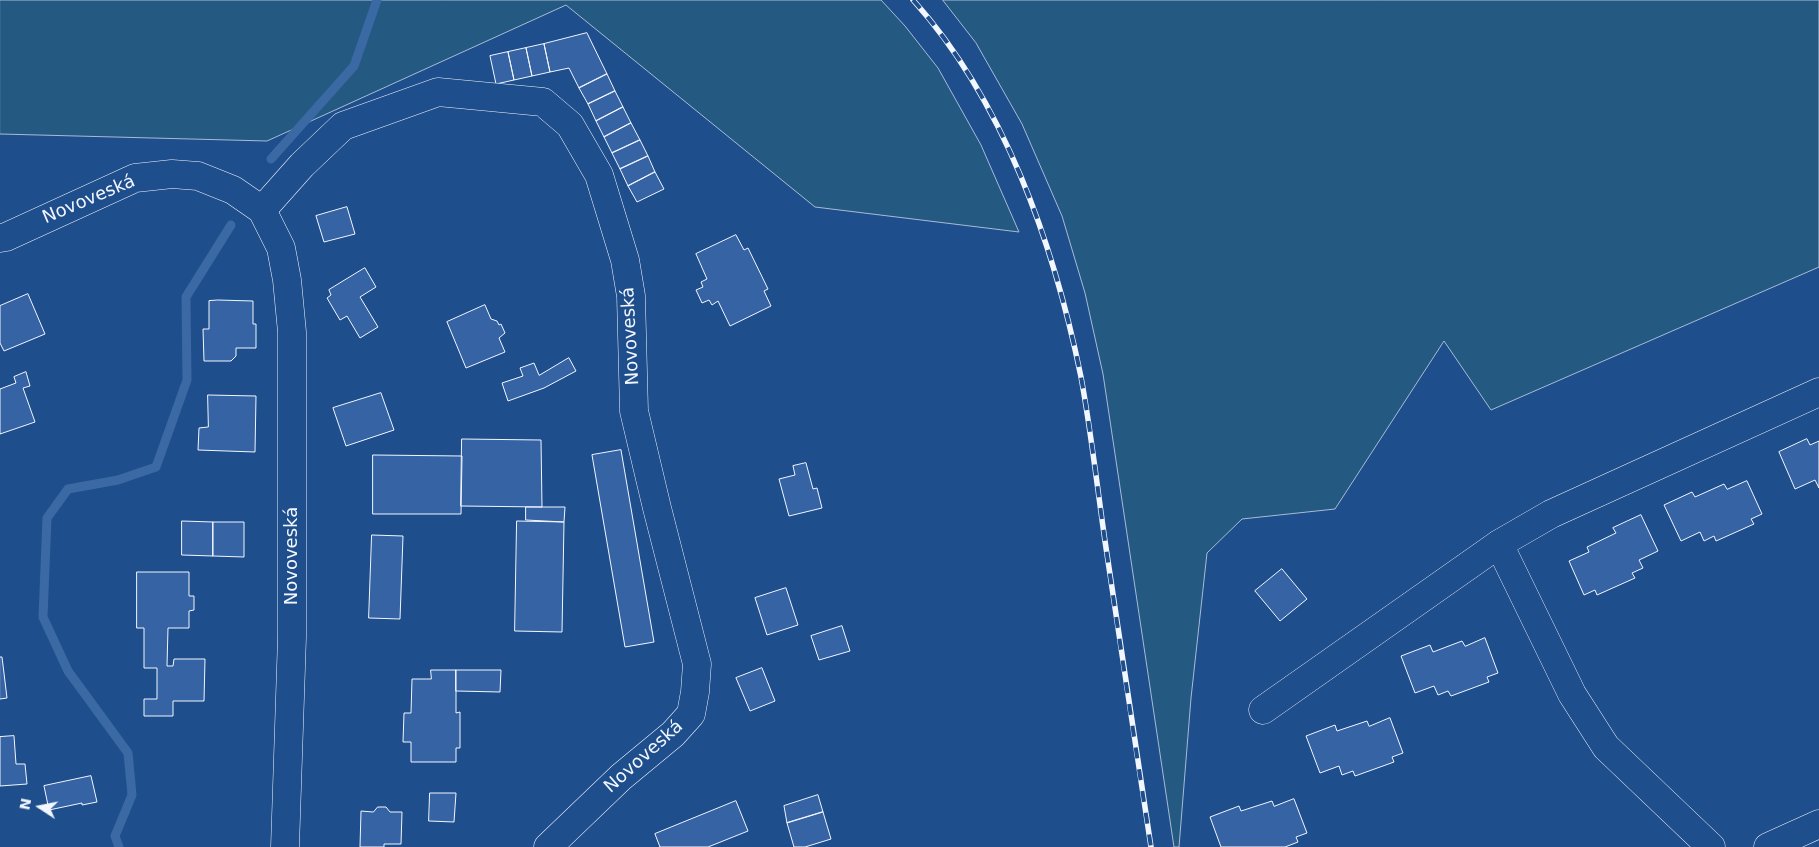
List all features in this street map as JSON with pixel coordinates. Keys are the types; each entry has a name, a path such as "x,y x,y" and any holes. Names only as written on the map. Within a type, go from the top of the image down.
{"street":[{"name":"Novoveská","path":"262,210 302,165 344,126 438,92 542,102 570,125 599,175 627,269 632,296 634,411 697,664 695,692 692,714 673,734 621,777 548,847"},
{"name":"Novoveská","path":"0,238 135,178 172,174 198,176 233,190 262,210 281,248 287,280 292,332 292,637 285,847"},
{"path":"1263,710 1499,544 1552,514 1819,392"},
{"path":"1499,544 1572,694 1606,746 1712,847"},
{"path":"1768,847 1819,824"}],"shaded area":[{"path":"0,0 881,0 905,26 938,68 981,145 1019,232 815,207 566,5 267,141 0,134"},
{"path":"943,0 1819,0 1819,267 1491,410 1444,341 1335,509 1242,519 1207,553 1191,698 1179,847 1174,847 1103,374 1085,293 1062,216 1022,124 976,43"}],"building":[{"path":"587,33 607,74 579,88 569,68 550,72 544,44"},
{"path":"544,44 550,72 532,76 526,48"},
{"path":"526,48 532,76 514,80 508,52"},
{"path":"508,52 514,80 496,84 490,56"},
{"path":"607,74 615,91 588,104 579,88"},
{"path":"615,91 623,107 596,121 588,104"},
{"path":"623,107 631,123 604,137 596,121"},
{"path":"631,123 640,140 612,153 604,137"},
{"path":"640,140 648,156 620,169 612,153"},
{"path":"648,156 655,172 628,186 620,169"},
{"path":"655,172 664,189 637,202 628,186"},
{"path":"347,207 355,234 324,242 316,216"},
{"path":"736,235 744,250 748,248 768,289 764,291 771,306 730,326 718,301 712,305 709,300 702,303 696,290 703,287 701,282 707,279 696,254"},
{"path":"365,268 376,287 360,297 378,327 360,338 347,316 340,320 327,298 331,295 329,290"},
{"path":"28,294 45,334 4,351 0,343 0,306"},
{"path":"209,301 253,301 253,324 256,324 256,348 236,348 236,356 231,361 204,361 203,329 209,329"},
{"path":"485,305 491,319 497,321 499,325 501,324 505,333 499,338 505,352 466,368 447,322"},
{"path":"569,358 576,371 544,388 508,401 502,383 523,376 520,368 534,363 539,375"},
{"path":"26,372 30,386 23,388 35,422 0,434 0,389 16,383 14,377"},
{"path":"381,393 394,430 346,446 333,408"},
{"path":"208,395 256,396 255,452 198,450 199,428 208,427"},
{"path":"462,439 541,440 542,507 461,506"},
{"path":"1807,439 1810,445 1819,441 1819,488 1815,480 1795,489 1779,452"},
{"path":"621,450 654,642 625,647 592,455"},
{"path":"373,455 462,456 461,514 373,514"},
{"path":"806,463 813,489 817,488 822,508 789,516 779,479 795,475 793,466"},
{"path":"1747,481 1762,514 1751,519 1754,524 1716,541 1714,536 1704,541 1700,532 1681,541 1664,505 1692,492 1695,497 1724,484 1727,489"},
{"path":"526,507 565,507 564,522 526,520"},
{"path":"1641,515 1658,551 1639,560 1643,568 1632,573 1635,578 1597,595 1595,590 1584,595 1569,561 1589,552 1587,547 1616,533 1613,528"},
{"path":"182,521 213,522 213,556 182,555"},
{"path":"517,521 564,522 562,632 515,631"},
{"path":"213,522 244,522 244,557 213,556"},
{"path":"372,535 403,536 400,619 369,618"},
{"path":"1282,569 1307,599 1280,621 1255,591"},
{"path":"137,572 189,572 189,596 194,596 194,610 189,611 189,628 168,628 167,666 173,666 174,659 205,659 204,701 173,701 173,716 144,716 144,699 157,699 157,668 144,668 144,628 137,628"},
{"path":"786,588 798,625 767,635 755,598"},
{"path":"842,626 850,651 819,660 811,636"},
{"path":"1485,638 1498,673 1487,677 1489,682 1451,696 1448,691 1438,695 1434,686 1415,693 1401,656 1430,645 1433,652 1462,641 1465,646"},
{"path":"0,657 2,657 7,698 0,699"},
{"path":"762,668 775,701 750,711 736,678"},
{"path":"431,670 456,670 456,713 460,712 460,748 456,748 456,762 411,762 411,742 403,742 404,713 411,713 412,679 431,679"},
{"path":"456,670 501,670 500,692 456,691"},
{"path":"1390,718 1403,753 1392,757 1394,762 1355,776 1353,771 1342,775 1339,766 1320,773 1306,736 1335,725 1337,731 1367,721 1369,726"},
{"path":"14,736 16,764 25,764 27,784 0,786 0,737"},
{"path":"91,776 97,802 49,810 44,786"},
{"path":"430,793 456,793 454,822 429,821"},
{"path":"818,795 823,812 787,823 784,806"},
{"path":"1294,799 1307,833 1296,837 1298,842 1285,847 1221,847 1210,817 1239,806 1241,811 1272,801 1274,806"},
{"path":"736,801 748,831 708,847 660,847 655,834"},
{"path":"378,807 386,807 390,812 402,812 401,844 384,844 384,847 360,847 361,811 373,812"},
{"path":"823,812 831,839 805,847 794,847 787,823"}],"waterway":[{"path":"271,159 354,66 377,0"},
{"path":"119,847 115,836 132,795 128,753 68,671 43,617 47,518 68,489 118,480 156,467 187,380 186,297 231,225"}],"railway":[{"path":"913,0 945,40 974,83 999,129 1021,177 1040,226 1056,277 1070,327 1085,397 1151,847"}]}
